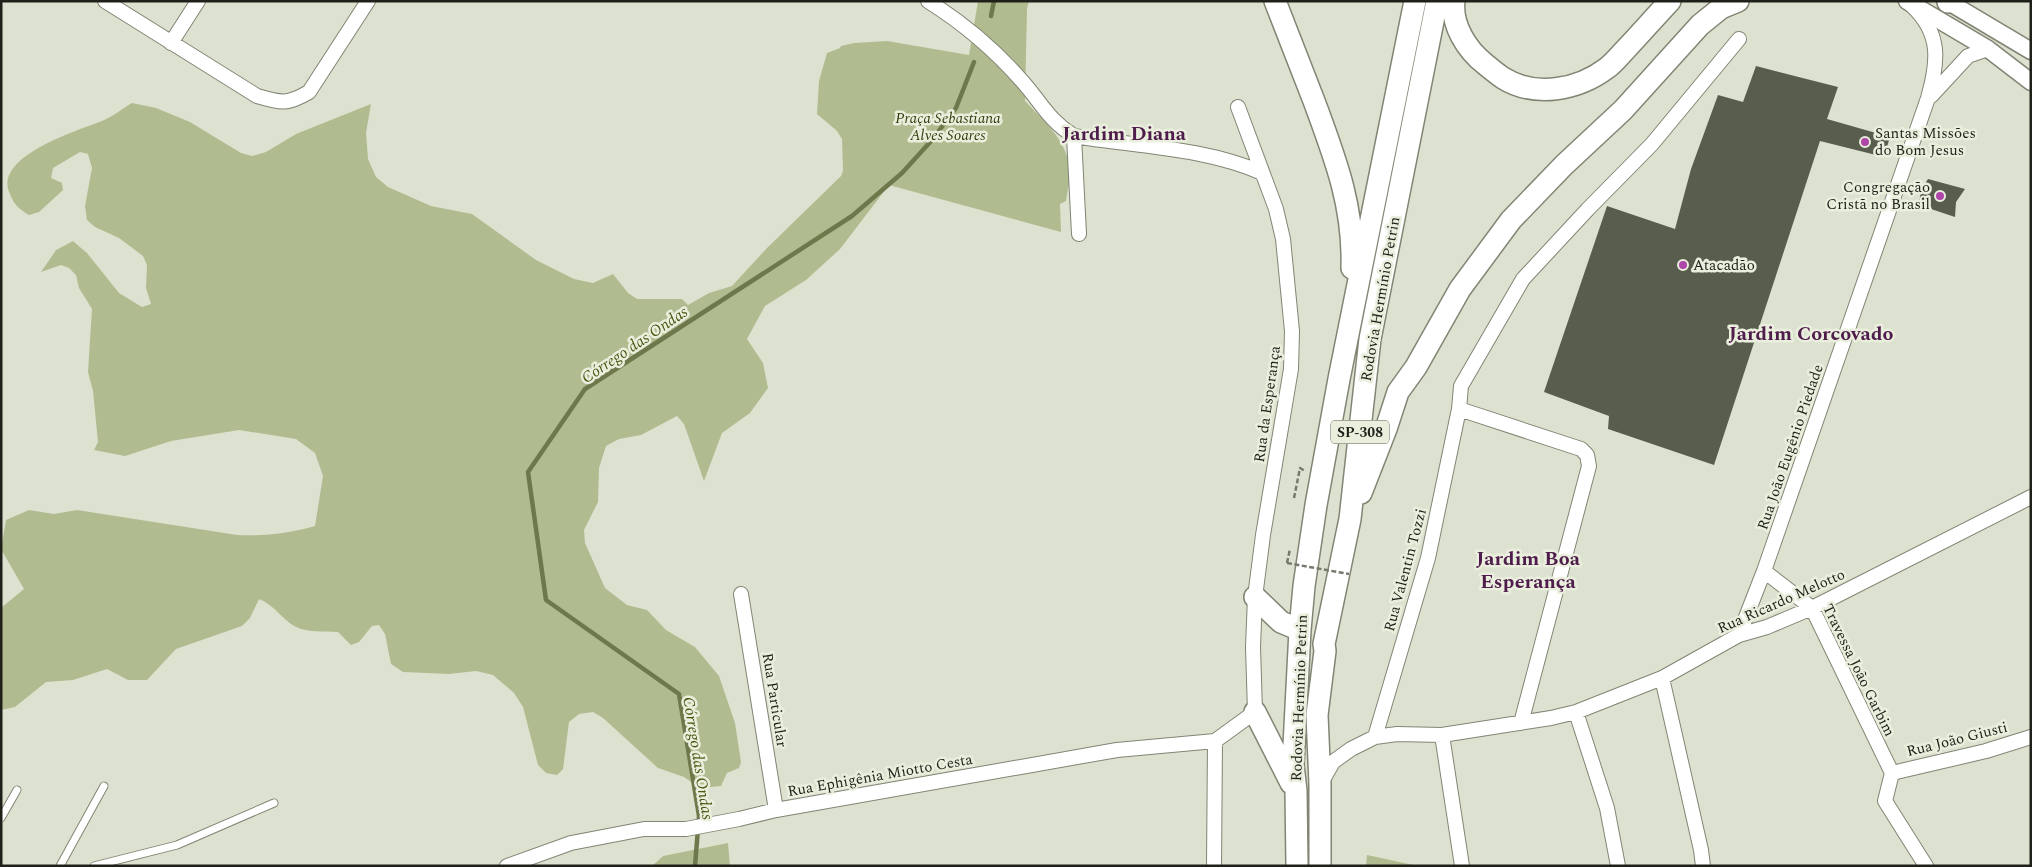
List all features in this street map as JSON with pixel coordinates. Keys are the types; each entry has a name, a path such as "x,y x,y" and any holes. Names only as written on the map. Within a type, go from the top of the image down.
{"main road":[{"path":"1275,1 1338,164 1346,193 1353,241 1351,278 1339,379"},
{"name":"Rodovia Hermínio Petrin","path":"1297,866 1296,791 1293,765 1304,586 1316,505 1339,379 1415,1"},
{"name":"Rodovia Hermínio Petrin","path":"1320,866 1320,784 1317,715 1325,651 1324,644 1350,519 1370,339 1437,1"},
{"path":"1454,1 1456,22 1465,42 1479,60 1504,79 1523,87 1540,90 1566,88 1584,82 1608,68 1670,1"},
{"path":"1350,519 1386,429 1398,392 1416,367 1460,289 1511,220 1564,165 1623,110 1700,25 1721,8 1738,1"},
{"path":"1256,597 1281,622 1300,630"},
{"path":"1255,712 1296,791"}],"street":[{"path":"105,1 257,96 277,102 293,102 309,92 368,1"},
{"path":"171,43 198,1"},
{"path":"928,1 968,30 1000,57 1024,82 1043,109 1061,128 1074,136 1238,162 1262,173"},
{"path":"1907,1 1988,49 2031,82"},
{"name":"Rua João Eugênio Piedade","path":"1739,635 1764,571 1936,72 1936,44 1919,12 1907,1"},
{"path":"1954,3 2031,51"},
{"name":"Rua Valentin Tozzi","path":"1375,736 1428,558 1459,409 1461,386 1523,279 1652,144 1739,39"},
{"name":"Rua João Eugênio Piedade","path":"1928,98 1968,56 1988,49"},
{"name":"Rua da Esperança","path":"1238,107 1276,209 1283,238 1292,331 1292,369 1264,535 1256,597 1253,647 1255,712"},
{"path":"1074,136 1079,234"},
{"path":"1459,409 1582,449 1589,458 1589,466 1521,723"},
{"name":"Rua Ricardo Melotto","path":"1320,784 1333,762 1351,749 1375,736 1397,734 1442,735 1521,723 1576,712 1662,678 1739,635 1767,627 1812,608 2031,497"},
{"name":"Travessa João Garbim","path":"1764,571 1812,608 1892,773"},
{"name":"Rua Particular","path":"741,594 776,810"},
{"path":"1662,678 1704,866"},
{"path":"1214,866 1215,741 1255,712"},
{"path":"1576,712 1607,808 1618,866"},
{"path":"1442,735 1462,866"},
{"name":"Rua João Giusti","path":"1892,773 1986,751 2031,737"},
{"name":"Rua Ephigênia Miotto Cesta","path":"507,866 571,843 644,829 686,829 776,810 1117,750 1215,741"},
{"path":"1892,773 1884,801 1926,866"}],"lane":[{"path":"60,866 104,786"},
{"path":"1,818 17,790"},
{"path":"94,866 113,863 177,845 274,803"}],"path":[{"path":"1287,562 1349,574"}],"green space":[{"name":"Praça Sebastiana Alves Soares","path":"978,1 1029,1 1027,9 1025,101 1056,135 1067,155 1070,177 1066,201 1060,204 1061,232 889,185 840,249 806,280 765,306 747,339 763,363 768,388 750,413 722,433 704,481 684,424 677,416 641,435 619,439 606,446 599,468 598,502 584,530 585,543 605,588 627,605 647,610 666,630 695,647 719,676 735,723 741,762 739,768 727,773 721,786 700,788 684,777 658,768 603,718 593,712 579,714 569,722 563,769 557,775 546,773 538,765 523,707 514,693 493,675 476,671 449,674 403,672 391,664 385,634 379,625 372,626 359,642 351,645 338,632 310,631 294,626 259,599 250,618 242,626 176,649 147,680 128,680 107,669 73,680 46,682 15,707 1,710 1,608 24,589 1,549 6,520 29,510 54,514 77,510 237,535 285,533 315,526 323,476 315,453 296,439 239,430 171,441 125,456 94,450 98,442 93,391 88,372 92,309 79,288 76,275 69,268 61,265 41,272 56,250 73,241 87,253 119,293 142,307 151,304 146,288 147,265 143,256 119,238 95,227 87,220 85,206 92,168 88,154 80,152 53,168 51,178 62,183 63,190 39,212 29,215 18,207 8,189 9,176 16,165 28,154 60,137 106,119 132,103 156,108 190,122 241,153 252,156 266,152 296,134 371,104 366,133 368,159 376,177 388,187 431,206 472,214 536,260 574,279 593,283 613,274 628,293 637,299 682,299 688,305 709,293 732,286 767,248 841,176 843,171 842,139 837,131 817,114 819,81 827,53 841,46 854,43 887,41 969,55"},
{"path":"728,843 730,866 652,866 663,856"},
{"path":"1367,855 1418,866 1366,866"}],"building":[{"name":"Atacadão","path":"1756,66 1838,87 1827,119 1890,137 1884,157 1820,141 1714,465 1608,429 1609,416 1544,392 1607,206 1675,229 1691,169 1718,95 1743,102"},
{"name":"Congregação Cristã no Brasil","path":"1928,179 1965,189 1956,202 1955,217 1919,205 1921,190"}],"waterway":[{"name":"Córrego das Ondas","path":"991,16 994,1"},
{"name":"Córrego das Ondas","path":"695,866 699,816 679,694 546,600 528,472 585,389 852,216 902,173 932,140 956,108 974,62"}],"place":[{"name":"Santas Missões do Bom Jesus","path":"1865,142"},
{"name":"Congregação Cristã no Brasil","path":"1940,196"},
{"name":"Atacadão","path":"1683,265"}],"district":[{"name":"Jardim Diana","path":"1124,133"},
{"name":"Jardim Corcovado","path":"1811,333"},
{"name":"Jardim Boa Esperança","path":"1528,570"}]}
